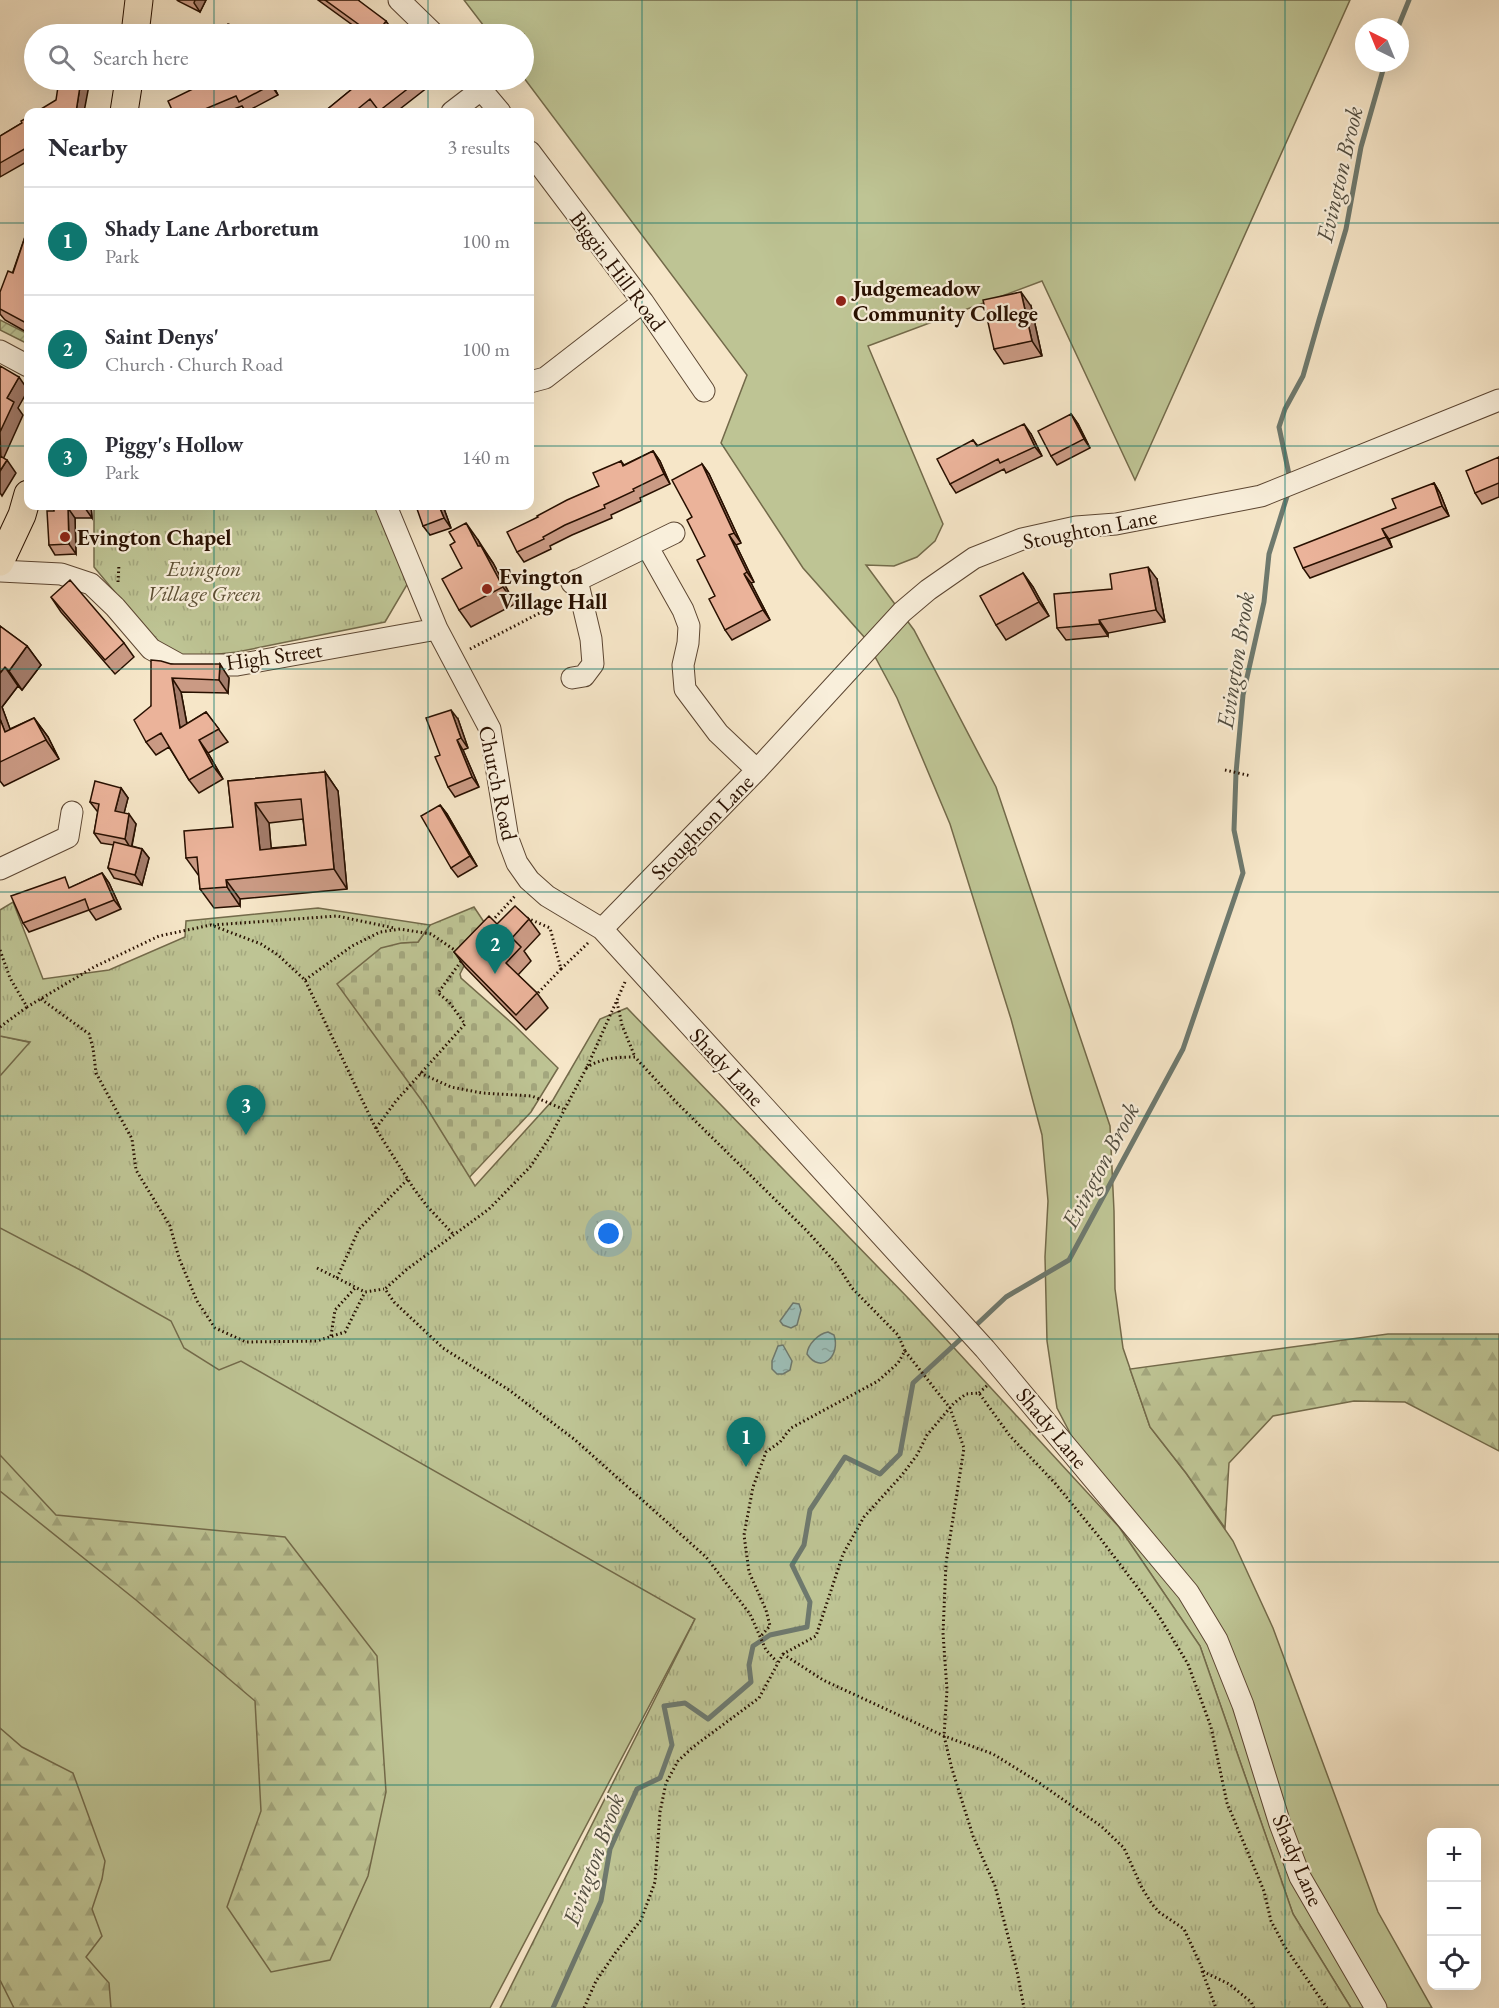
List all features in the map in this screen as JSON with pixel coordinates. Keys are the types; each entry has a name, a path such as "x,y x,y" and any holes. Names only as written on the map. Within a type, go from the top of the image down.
{"main road":[{"path":"136,24 138,0"},
{"path":"125,108 128,90"},
{"path":"0,562 24,508"}],"street":[{"path":"399,0 424,24"},
{"path":"456,108 472,90"},
{"path":"483,90 497,108"},
{"name":"Biggin Hill Road","path":"534,157 643,302 704,391"},
{"path":"534,381 545,378 643,302"},
{"path":"0,351 24,364"},
{"name":"Stoughton Lane","path":"603,929 757,770 902,612 928,590 974,558 1022,539 1076,527 1116,524 1261,496 1499,400"},
{"name":"Church Road","path":"388,510 437,629 490,729 508,839 517,863 529,880 547,896 603,929"},
{"path":"572,678 584,676 592,664 591,639 575,581 674,533"},
{"path":"647,546 683,610 689,626 683,665 685,689 718,733 757,770"},
{"name":"High Street","path":"0,571 61,574 91,584 151,649 180,665 237,665 437,629"},
{"path":"0,869 75,843 72,812"},
{"name":"Shady Lane","path":"603,929 986,1349 1181,1584 1217,1640 1243,1706 1280,1824 1300,1877 1376,2008"}],"path":[{"path":"453,658 564,601 575,581"},
{"path":"1225,770 1251,776"},
{"path":"489,925 529,880"},
{"path":"0,1027 27,1007 94,967 159,936 212,925 337,916 431,934 465,956 438,993 449,1002 465,1023 396,1101 376,1129"},
{"path":"523,916 550,928 561,969"},
{"path":"495,918 504,917"},
{"path":"212,925 261,944 304,980 376,1129 427,1206 453,1234"},
{"path":"304,980 352,946 380,932 400,929"},
{"path":"535,996 603,929"},
{"path":"0,950 10,978 27,1007"},
{"path":"317,1268 365,1292 385,1289 406,1270 489,1209 531,1167 550,1137 585,1069 633,964"},
{"path":"41,999 89,1034 96,1072 132,1138 136,1170 170,1226 179,1258 197,1301 215,1328 246,1342 317,1341 345,1332 365,1292"},
{"path":"617,1000 622,1025 635,1057 676,1102 807,1231 836,1263 852,1288 898,1335 905,1351 950,1408 964,1448 946,1563 943,1633 947,1690 944,1736 972,1836 995,1886 1024,2008"},
{"path":"585,1069 605,1059 635,1057"},
{"path":"420,1073 450,1087 482,1094 532,1096 563,1109"},
{"path":"337,1278 359,1229 408,1179"},
{"path":"331,1336 335,1310 356,1287"},
{"path":"385,1289 394,1302 443,1348 509,1390 574,1439 706,1557 750,1614 764,1645 777,1662"},
{"path":"761,1637 770,1626 766,1610 749,1572 744,1535 753,1486 766,1452 780,1442 791,1428 878,1381 898,1363 905,1351"},
{"path":"584,2008 597,1981 645,1911 655,1882 660,1812 666,1783 678,1761 693,1747 759,1698 783,1654 816,1636 843,1554 864,1517 907,1468 917,1455 927,1435 950,1408 966,1394 979,1393 1010,1436 1054,1482 1094,1530 1157,1613 1188,1664 1211,1727 1227,1803 1264,1891 1275,1930 1327,2008"},
{"path":"783,1654 823,1680 944,1736 993,1754 1101,1826 1124,1848 1152,1904 1159,1912 1184,1929 1216,2008"},
{"path":"1199,1964 1204,1972 1229,1984 1251,2002 1254,2008"}],"green space":[{"name":"Judgemeadow Community College","path":"464,0 1350,0 1135,480 1042,281 868,346 943,524 935,541 917,557 894,566 866,565 914,630 996,787 1110,1126 1115,1289 1123,1348 1150,1427 1186,1473 1233,1541 1273,1628 1378,1912 1432,2008 1351,2008 1293,1914 1200,1646 1119,1527 1057,1408 1047,1341 1045,1257 1048,1201 1042,1135 1011,1019 950,824 897,698 865,638 803,568 721,443 747,375 533,90 534,24 482,24"},
{"path":"0,320 24,332 24,342 0,330"},
{"name":"Evington Village Green","path":"94,510 380,510 408,583 385,622 237,652 192,657 173,653 157,643 94,567"},
{"path":"13,902 43,979 109,970 185,937 186,921 318,908 430,925 418,942 381,948 337,984 425,1105 475,1186 553,1100 600,1019 627,1008 909,1299 1119,1527 1200,1646 1293,1914 1351,2008 500,2008 695,1619 241,1361 219,1370 184,1348 171,1321 0,1228 0,1076 30,1042 0,1036 0,910"},
{"path":"474,907 492,934 466,962 460,974 461,978 558,1068 531,1112 447,1201 323,983 374,944 418,942 430,925"},
{"path":"0,1036 42,1045 249,1357 695,1619 490,2008 0,2008"},
{"path":"1388,1334 1499,1334 1499,1451 1405,1402 1354,1401 1273,1416 1229,1463 1225,1528 1150,1427 1130,1369"},
{"path":"0,1455 56,1515 285,1537 377,1656 386,1792 368,1876 330,1960 271,1972 227,1907 261,1811 255,1701 136,1600 0,1491"},
{"path":"0,1728 22,1747 73,1773 105,1861 102,1879 92,1909 102,1936 86,1957 109,1983 111,2008 14,2008 0,1980"}],"water":[{"path":"793,1303 799,1304 801,1310 797,1325 791,1328 780,1321"},
{"path":"828,1332 834,1335 835,1350 828,1360 818,1363 807,1354 808,1350 814,1340"},
{"path":"783,1345 792,1361 790,1370 777,1374 772,1369 772,1361 778,1346"}],"building":[{"path":"325,0 358,0 386,21 384,24 358,24"},
{"path":"58,90 79,90 77,108 43,108 56,100"},
{"path":"191,90 262,90 239,102 236,96 208,108 171,108 168,101"},
{"path":"351,90 406,90 383,108 377,108 370,99 359,108 329,108"},
{"path":"24,119 24,149 0,163 0,136 22,123 21,121"},
{"path":"24,240 24,322 0,309 0,292 8,271 13,273"},
{"path":"1021,292 1032,341 994,349 983,300"},
{"path":"0,366 19,377 7,398 14,402 0,432"},
{"path":"1071,414 1084,439 1051,456 1038,431"},
{"path":"1024,424 1035,447 1000,463 998,459 950,484 937,459 973,440 977,446"},
{"path":"653,451 664,474 604,505 605,508 565,525 543,537 544,539 517,552 507,532 599,486 593,473 621,461 623,466"},
{"path":"0,456 7,460 0,471"},
{"path":"1499,457 1499,483 1475,493 1466,471"},
{"path":"702,464 734,533 729,535 747,572 744,574 763,610 725,630 709,599 715,596 697,560 705,556 687,520 692,517 672,480"},
{"path":"1434,483 1442,506 1382,529 1386,537 1303,568 1294,548 1396,508 1392,499"},
{"path":"68,510 69,544 49,545 47,511"},
{"path":"417,510 441,510 444,518 423,526"},
{"path":"466,523 503,587 459,610 442,579 462,568 450,545 455,542 449,532"},
{"path":"1148,567 1156,610 1099,620 1100,624 1057,628 1054,594 1112,589 1110,574"},
{"path":"1023,573 1039,602 996,625 980,596"},
{"path":"70,580 124,643 105,660 51,597"},
{"path":"0,626 27,646 9,671 5,667 0,673"},
{"path":"151,660 171,664 220,664 219,680 172,678 180,728 206,712 219,729 199,740 213,766 189,780 161,733 146,742 134,720 151,706"},
{"path":"451,710 461,738 457,740 472,777 448,787 435,757 440,755 426,718"},
{"path":"34,718 46,740 0,762 0,719 5,732"},
{"path":"325,772 334,869 226,880 227,887 200,889 197,857 186,858 184,831 233,827 228,781","holes":["301,799 306,845 260,850 255,803"]},
{"path":"95,781 121,788 115,811 129,814 125,839 94,833 99,804 90,802"},
{"path":"440,805 470,856 451,868 421,816"},
{"path":"114,842 142,849 135,875 108,868"},
{"path":"102,873 114,900 89,910 85,899 23,923 11,896 65,877 69,888"},
{"path":"515,906 529,919 512,938 521,947 506,963 537,993 516,1015 454,952 489,916 497,924"}],"waterway":[{"name":"Evington Brook","path":"1402,18 1409,0"},
{"name":"Evington Brook","path":"1290,479 1279,427 1285,409 1303,376 1346,229 1361,147 1382,72"},
{"name":"Evington Brook","path":"972,1329 1006,1297 1069,1260 1183,1049 1243,873 1234,830 1243,695 1264,602 1269,554 1289,490"},
{"name":"Evington Brook","path":"553,2008 601,1901 610,1849 637,1789 660,1778 672,1745 664,1706 685,1703 708,1719 751,1682 749,1665 753,1646 770,1635 807,1627 810,1602 792,1565 804,1545 810,1510 845,1457 880,1474 900,1454 913,1383 965,1335"}],"place":[{"name":"Judgemeadow Community College","path":"841,301"},
{"name":"Evington Chapel","path":"65,537"},
{"name":"Evington Village Hall","path":"487,589"},
{"name":"Saint Denys'","path":"495,974"},
{"name":"Piggy's Hollow","path":"246,1135"},
{"name":"Shady Lane Arboretum","path":"746,1467"}]}
